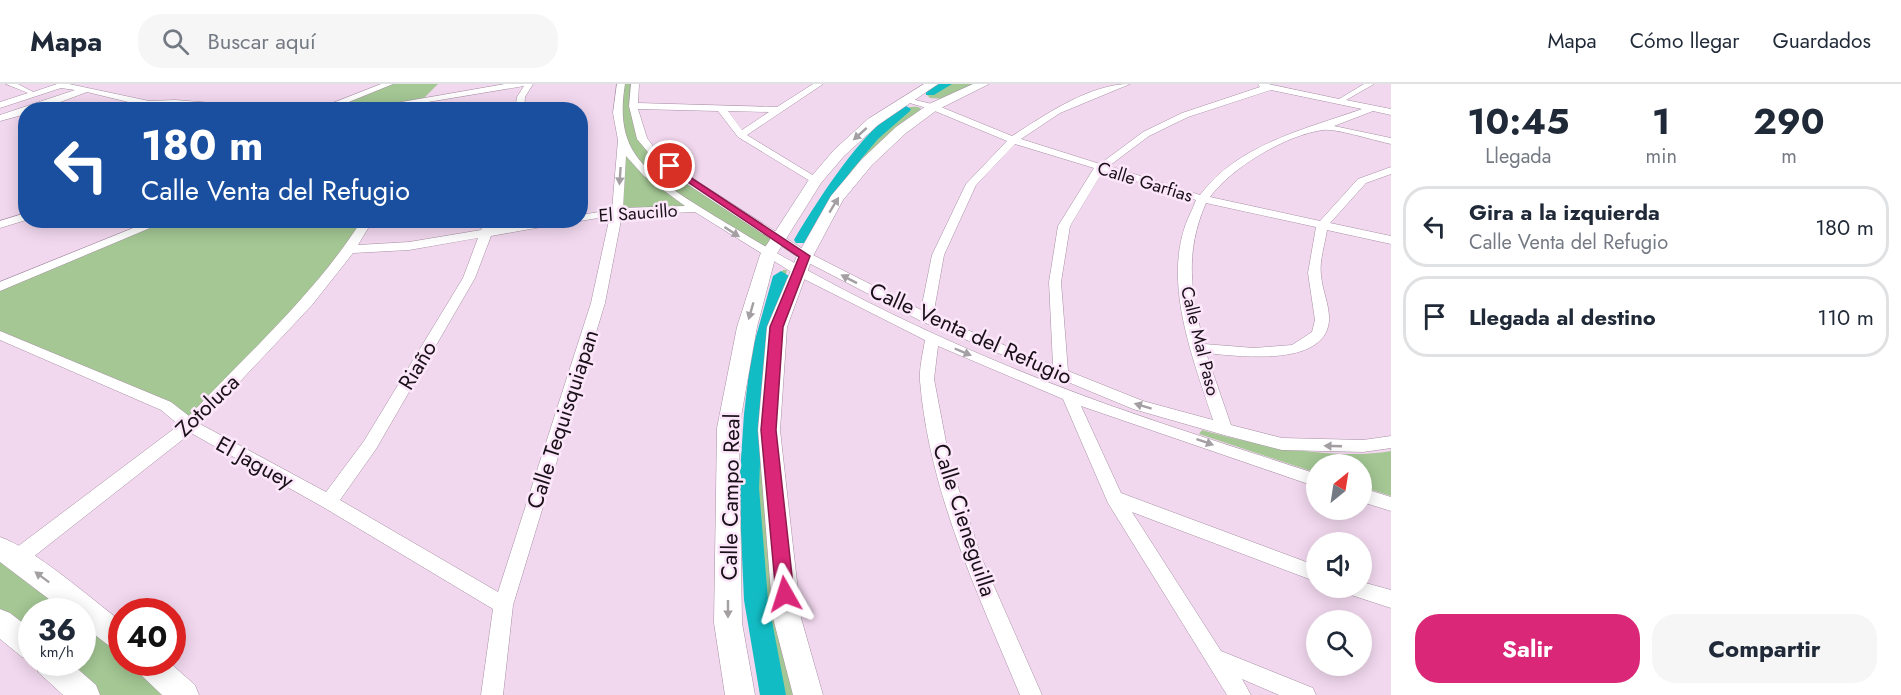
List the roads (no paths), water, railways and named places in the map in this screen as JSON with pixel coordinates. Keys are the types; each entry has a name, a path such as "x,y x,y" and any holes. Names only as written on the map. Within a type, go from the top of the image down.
{"street":[{"path":"14,84 29,91"},
{"path":"50,102 98,84"},
{"path":"339,102 389,84"},
{"path":"394,102 428,94 521,84"},
{"path":"520,102 529,84"},
{"name":"Calle Venta del Refugio","path":"621,84 616,106 622,141 633,160 696,209 772,247 932,339 1069,395 1306,477"},
{"name":"Calle Venta del Refugio","path":"635,84 633,106 642,139 656,155 772,247 801,264 1138,405 1282,444 1364,447 1391,442"},
{"path":"741,135 818,84"},
{"name":"Calle Campo Real","path":"740,695 728,623 728,428 747,327 772,247 815,181 839,153 864,130 906,99 932,84"},
{"name":"Calle Campo Real","path":"808,695 787,618 769,430 777,327 801,264 836,199 867,162 901,130 933,107 983,84"},
{"path":"926,318 938,255 971,184 1013,140 1057,111 1126,84"},
{"path":"1258,84 1391,112"},
{"path":"1283,84 1391,107"},
{"path":"1343,98 1370,84"},
{"path":"0,105 64,85 134,102"},
{"path":"1061,373 1055,282 1064,226 1100,169 1146,134 1185,115 1270,87"},
{"path":"422,102 428,94"},
{"name":"Calle Garfias","path":"906,99 933,107 1013,140 1100,169 1203,199 1391,240"},
{"path":"633,106 777,110"},
{"path":"720,107 741,135 815,181"},
{"name":"Calle Mal Paso","path":"1224,429 1198,348 1185,288 1184,256 1189,229 1203,199 1238,164 1279,141 1371,108"},
{"path":"0,117 18,113"},
{"path":"14,114 18,116"},
{"path":"1323,126 1391,141"},
{"path":"622,141 642,139"},
{"name":"Calle Tequisquiapan","path":"492,695 503,605 598,303 617,212 622,141"},
{"path":"1198,348 1254,353 1295,349 1317,334 1322,320 1314,273 1322,226 1362,182 1391,170"},
{"name":"El Saucillo","path":"588,217 617,212 696,209"},
{"path":"0,225 18,219"},
{"path":"0,287 144,228"},
{"name":"Zotoluca","path":"8,554 190,425 213,399 278,336 352,249 364,228"},
{"path":"352,249 410,246 486,228"},
{"name":"Riaño","path":"329,502 370,445 469,278 490,228"},
{"name":"El Jaguey","path":"0,335 166,406 190,425 329,502 503,605"},
{"name":"Calle Cieneguilla","path":"932,339 927,379 942,463 974,559 1031,695"},
{"path":"1069,395 1114,498 1214,658 1240,695"},
{"path":"1114,498 1306,570"},
{"path":"1372,498 1391,504"},
{"path":"8,554 108,629"},
{"path":"1372,593 1391,599"},
{"path":"0,622 18,637"},
{"path":"1214,658 1305,695"},
{"path":"64,676 85,695"},
{"path":"163,676 184,695"}],"waterway":[{"path":"930,93 947,84"},
{"path":"801,240 846,168 874,137 906,109"},
{"path":"773,695 756,600 749,488 753,414 760,354 781,276"}]}
